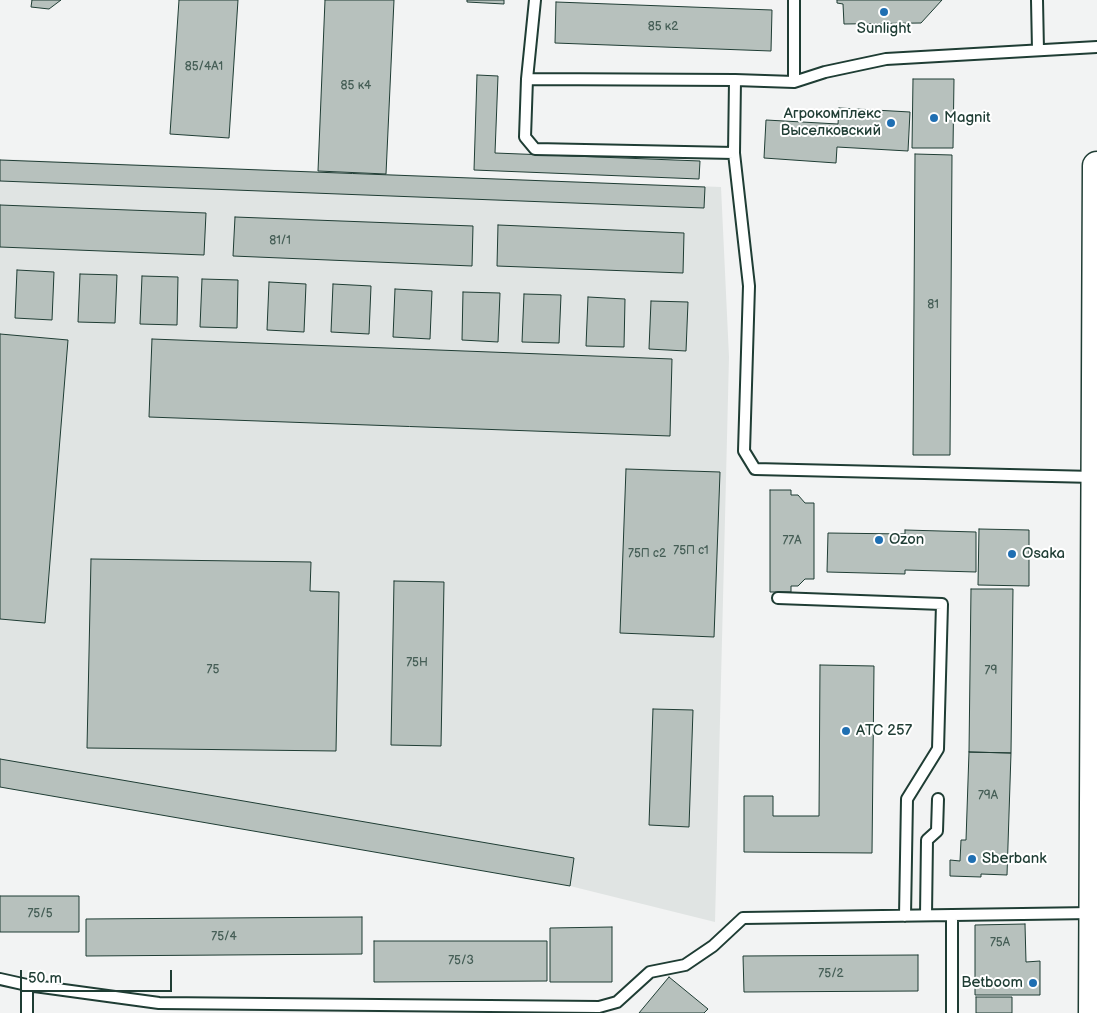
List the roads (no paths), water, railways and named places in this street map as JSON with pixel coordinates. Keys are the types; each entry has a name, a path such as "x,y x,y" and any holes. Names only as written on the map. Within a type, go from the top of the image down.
{"main road":[{"path":"1093,1013 1097,166"}],"lane":[{"path":"535,0 527,79 525,137 535,149 734,153"},
{"path":"794,0 794,82"},
{"path":"1037,0 1038,50"},
{"path":"527,79 794,82 825,72 886,59 1097,47"},
{"path":"735,80 734,153 749,286 744,451 755,469 1095,477"},
{"path":"778,598 942,604 938,749 907,799 905,916"},
{"path":"926,915 927,840 938,831 938,799"},
{"path":"0,979 159,1008 599,1007 616,1002 650,972 685,965 714,946 743,918 1093,913"},
{"path":"952,915 952,1013"},
{"path":"27,985 27,1013"}],"place":[{"name":"Sunlight","path":"884,12"},
{"name":"Magnit","path":"934,118"},
{"name":"Агрокомплекс Выселковский","path":"891,123"},
{"name":"Ozon","path":"879,540"},
{"name":"Osaka","path":"1012,554"},
{"name":"АТС 257","path":"846,731"},
{"name":"Sberbank","path":"972,859"},
{"name":"Betboom","path":"1033,983"}]}
